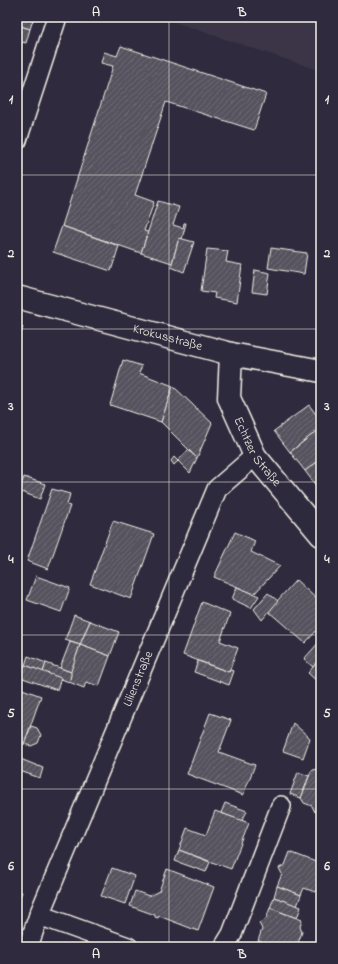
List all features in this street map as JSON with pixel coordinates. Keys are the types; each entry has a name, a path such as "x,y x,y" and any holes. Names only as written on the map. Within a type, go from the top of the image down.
{"street":[{"path":"17,140 57,17"},
{"name":"Krokusstraße","path":"17,296 231,354 321,371"},
{"name":"Echtzer Straße","path":"231,354 229,398 255,456 321,535"},
{"name":"Lilienstraße","path":"28,947 39,915 217,489 255,456"},
{"path":"224,947 232,934 281,806"},
{"path":"39,915 128,947"}],"shaded area":[{"path":"159,17 321,17 321,71"}],"building":[{"path":"17,17 34,17 30,29 17,25"},
{"path":"17,25 30,29 26,43 22,42 17,56"},
{"path":"121,46 266,94 254,130 166,102 135,195 154,202 144,231 148,232 141,253 62,226 113,66 101,63 104,52 117,56"},
{"path":"158,201 179,207 173,225 183,228 184,223 186,223 182,239 179,238 172,263 141,253"},
{"path":"62,226 119,246 111,271 53,252"},
{"path":"179,238 194,242 184,272 171,267"},
{"path":"271,248 307,253 304,274 268,268"},
{"path":"207,249 228,251 226,262 242,265 237,302 214,298 215,293 201,291"},
{"path":"255,270 270,273 267,294 252,292"},
{"path":"17,325 23,327 17,346"},
{"path":"123,360 142,366 139,373 173,386 161,422 110,405"},
{"path":"173,386 212,423 197,458 161,422"},
{"path":"309,405 321,421 321,428 290,452 274,431"},
{"path":"321,428 321,459 305,471 290,452"},
{"path":"188,450 197,458 190,473 178,461"},
{"path":"174,457 178,461 174,465 171,461"},
{"path":"321,459 321,491 320,491 305,471"},
{"path":"24,477 45,484 40,499 19,491"},
{"path":"52,489 70,494 67,505 70,506 48,569 27,561"},
{"path":"113,521 154,534 131,599 90,584"},
{"path":"235,532 255,541 251,552 280,566 254,594 214,577"},
{"path":"36,576 70,588 61,612 27,600"},
{"path":"296,580 321,603 321,626 305,643 268,611"},
{"path":"237,587 259,596 251,608 232,599"},
{"path":"268,593 278,601 262,620 254,609"},
{"path":"202,602 230,614 220,641 238,648 229,672 183,655"},
{"path":"74,615 90,621 80,645 65,640"},
{"path":"90,621 119,632 110,656 80,645"},
{"path":"321,640 321,658 313,667 304,659"},
{"path":"70,642 80,645 71,672 60,668"},
{"path":"80,645 110,656 99,686 86,682 84,688 69,682 70,674"},
{"path":"28,656 46,663 43,672 25,665"},
{"path":"321,658 321,685 308,673"},
{"path":"198,661 229,672 230,670 234,671 229,685 194,672"},
{"path":"46,663 71,672 69,682 43,672"},
{"path":"25,665 61,678 57,690 20,677"},
{"path":"17,687 41,696 24,744 17,741"},
{"path":"210,713 231,720 219,752 255,765 243,795 187,774"},
{"path":"293,723 310,738 303,758 283,751"},
{"path":"31,726 37,728 41,735 38,743 31,746 24,744"},
{"path":"18,758 43,768 40,778 17,770"},
{"path":"316,769 321,771 321,809 315,812 312,806 304,803 301,798 311,771"},
{"path":"298,772 309,776 301,798 290,794"},
{"path":"225,803 247,811 242,821 221,813"},
{"path":"215,811 249,823 231,869 179,850 187,828 206,835"},
{"path":"179,850 210,862 206,872 175,861"},
{"path":"290,852 321,864 320,890 315,892 304,888 301,895 277,886 282,874 279,868 285,865"},
{"path":"112,868 135,876 125,904 101,896"},
{"path":"167,869 214,887 198,931 159,916 158,918 155,917 155,915 130,906 135,891 149,896 159,891"},
{"path":"277,886 301,895 297,906 274,897"},
{"path":"17,891 22,892 17,905"},
{"path":"274,897 301,907 297,918 270,908"},
{"path":"270,908 302,920 300,927 302,932 298,943 292,947 276,947 258,941 262,929 259,923 266,919"}]}
